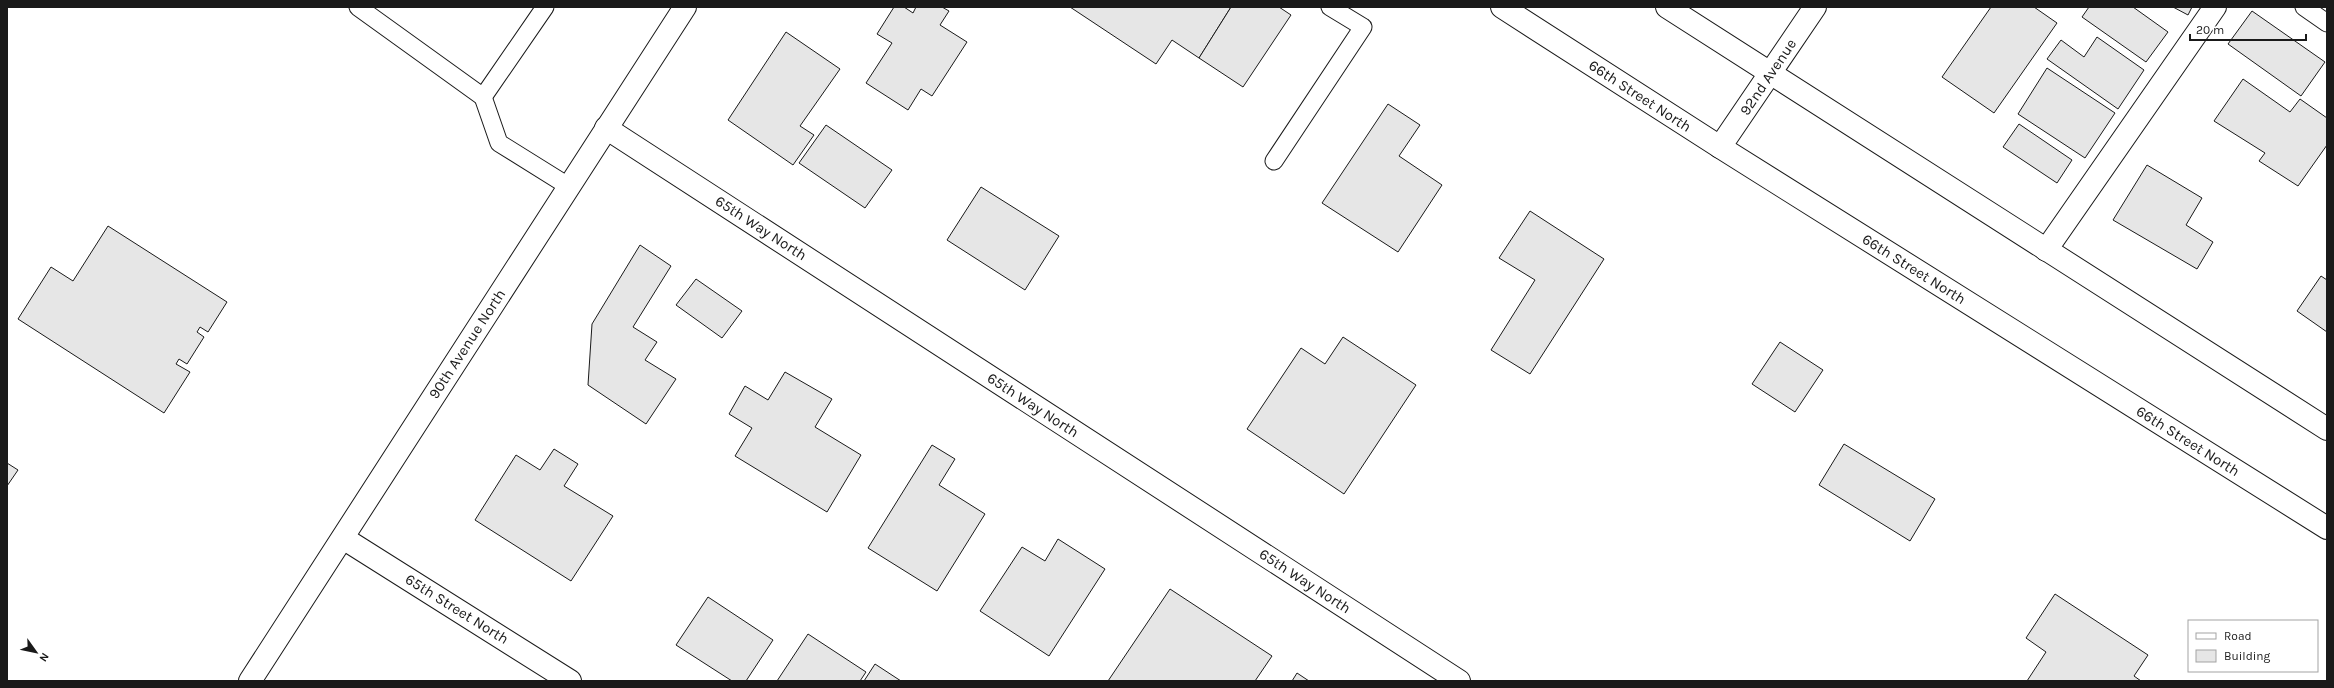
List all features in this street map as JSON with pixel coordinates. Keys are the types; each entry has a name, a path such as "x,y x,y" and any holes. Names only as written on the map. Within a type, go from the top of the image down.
{"street":[{"name":"90th Avenue North","path":"250,681 568,186 685,7"},
{"name":"66th Street North","path":"1502,7 1720,147 2326,525"},
{"path":"1667,7 2327,429"},
{"name":"92nd Avenue","path":"1720,147 1816,7"},
{"path":"2046,250 2215,7"},
{"name":"65th Way North","path":"606,128 1459,681"},
{"name":"65th Street North","path":"343,538 570,681"}],"lane":[{"path":"358,7 484,97 499,143 568,186"},
{"path":"484,97 545,7"},
{"path":"1274,161 1363,27 1330,7"},
{"path":"2304,7 2327,23"}],"building":[{"path":"894,7 904,7 913,13 916,7 942,7 949,11 940,25 967,42 932,96 921,89 908,110 866,83 892,43 877,34"},
{"path":"1070,7 1231,7 1199,58 1172,40 1156,64"},
{"path":"1231,7 1279,7 1291,15 1243,87 1199,58"},
{"path":"1991,7 2034,7 2057,23 1994,113 1942,77"},
{"path":"2089,7 2133,7 2168,32 2146,62 2082,17"},
{"path":"2173,7 2192,7 2188,15"},
{"path":"2252,11 2325,62 2301,96 2228,44"},
{"path":"786,32 840,69 800,126 814,135 793,165 728,120"},
{"path":"2097,37 2144,70 2118,109 2047,59 2061,40 2084,57"},
{"path":"2047,68 2115,113 2085,158 2018,114"},
{"path":"2243,79 2290,112 2300,99 2327,118 2327,145 2298,186 2259,161 2265,153 2214,121"},
{"path":"1388,104 1420,125 1399,156 1442,185 1398,252 1322,203"},
{"path":"2019,124 2072,160 2057,183 2003,147"},
{"path":"826,125 892,170 865,208 799,163"},
{"path":"2147,165 2202,198 2186,225 2213,242 2197,269 2113,220"},
{"path":"981,187 1059,236 1025,290 947,240"},
{"path":"1530,211 1604,259 1530,374 1491,350 1535,280 1499,258"},
{"path":"108,226 227,302 208,332 200,327 197,332 204,337 187,364 179,359 176,364 190,372 164,413 18,319 51,267 73,281"},
{"path":"640,245 671,266 633,327 657,342 645,360 676,379 646,424 588,385 592,324"},
{"path":"2321,276 2327,280 2327,332 2297,311"},
{"path":"696,279 742,311 722,338 676,305"},
{"path":"1343,337 1416,385 1344,494 1247,429 1301,348 1325,364"},
{"path":"1780,342 1823,370 1795,412 1752,384"},
{"path":"785,372 832,399 815,427 861,455 827,512 735,456 752,428 729,414 745,386 768,400"},
{"path":"1844,444 1935,499 1910,541 1819,485"},
{"path":"932,445 955,459 939,485 985,514 937,591 868,548"},
{"path":"554,449 578,464 564,486 613,516 571,581 475,520 516,455 540,470"},
{"path":"7,463 18,470 7,486"},
{"path":"1058,539 1105,569 1049,656 980,611 1022,547 1045,561"},
{"path":"1170,589 1272,656 1255,681 1108,681"},
{"path":"2055,594 2148,655 2134,676 2141,681 2027,681 2046,652 2026,638"},
{"path":"708,597 773,640 746,681 732,681 676,645"},
{"path":"808,634 866,672 860,681 777,681"},
{"path":"875,664 901,681 864,681"},
{"path":"1297,673 1309,681 1292,681"}]}
